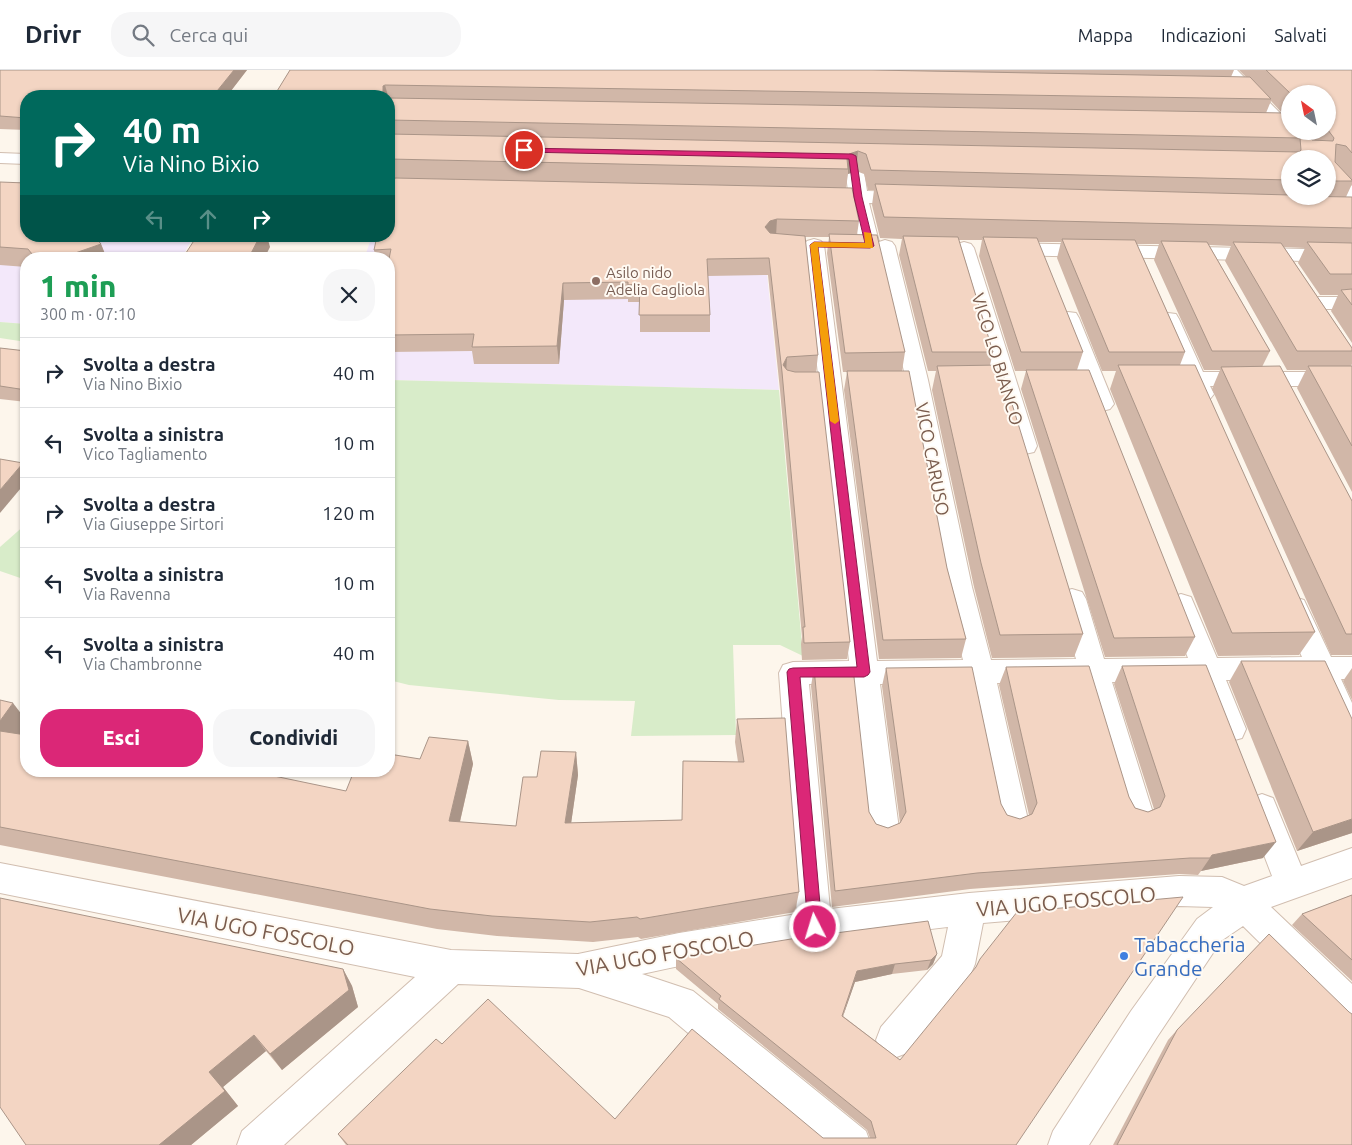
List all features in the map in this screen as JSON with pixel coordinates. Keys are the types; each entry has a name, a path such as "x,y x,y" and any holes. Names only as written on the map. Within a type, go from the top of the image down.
{"street":[{"path":"1228,70 1281,124"},
{"path":"842,75 858,197 830,381 883,829"},
{"path":"824,81 842,75 863,81"},
{"path":"1228,90 1248,90"},
{"path":"828,118 868,119"},
{"path":"1264,126 1281,126"},
{"path":"1297,140 1306,150"},
{"path":"832,156 872,157"},
{"path":"0,158 20,159"},
{"path":"1336,167 1348,168"},
{"path":"1336,185 1349,206"},
{"path":"798,196 927,199"},
{"name":"VICO CARUSO","path":"850,246 917,380 958,587 980,671 1012,820"},
{"name":"VICO LO BIANCO","path":"1030,463 1005,380 954,248 1041,250"},
{"path":"1110,425 1041,250 1208,253 1296,279 1352,303"},
{"path":"1138,252 1149,277"},
{"path":"1208,253 1222,278"},
{"path":"1296,279 1352,256"},
{"path":"1296,279 1327,325"},
{"path":"1161,303 1212,416"},
{"path":"1140,380 1352,379"},
{"path":"1170,579 1208,669 1239,750"},
{"path":"1066,582 1137,813"},
{"path":"1286,587 1352,736"},
{"path":"815,927 793,672 1352,668"},
{"path":"1253,785 1292,884"},
{"path":"1067,1145 1144,1024 1209,930 1254,898 1352,863"},
{"name":"VIA UGO FOSCOLO","path":"0,878 451,967 578,971 679,950 815,927 969,909 1179,891 1222,892 1244,904 1352,1009"},
{"path":"894,1040 958,964 969,909"},
{"path":"256,1145 451,967"},
{"path":"578,971 680,1003 833,1139"}],"shaded area":[{"path":"0,184 20,224 20,242 191,242 185,252 20,252 20,324 0,322"},
{"path":"763,235 779,390 395,380 395,252 366,252 370,242 395,242 395,236"}],"green space":[{"path":"0,322 20,324 20,341 0,338"},
{"path":"395,380 779,390 803,656 780,645 733,645 736,735 631,736 635,701 559,700 409,685 395,682"},
{"path":"20,529 20,578 0,571 0,547"}],"building":[{"path":"0,70 234,70 218,90 20,90 20,118 0,116"},
{"path":"290,70 872,70 1250,77 1271,99 385,85 383,90 278,90"},
{"path":"1266,70 1352,70 1352,153 1346,146 1336,144 1336,150 1301,150 1300,140 1336,140 1336,85 1282,85"},
{"path":"395,98 1281,113 1281,138 395,120"},
{"path":"395,134 1281,152 1281,180 871,170 866,154 858,151 849,154 847,159 848,169 395,159"},
{"path":"1336,163 1352,180 1336,181"},
{"path":"395,178 852,188 859,221 777,219 770,221 765,227 770,233 805,236 818,355 787,357 783,365 787,370 795,372 819,372 850,642 804,643 803,627 805,627 782,372 769,258 707,259 710,315 639,315 640,284 628,285 628,282 563,283 557,346 472,347 474,334 395,335 395,252 390,252 391,249 374,250 376,242 395,242"},
{"path":"0,182 20,183 20,242 99,242 101,244 78,252 30,252 28,249 0,247"},
{"path":"875,184 1281,195 1281,205 1336,205 1336,197 1352,197 1352,228 884,217"},
{"path":"829,234 877,235 905,352 845,353"},
{"path":"903,236 958,237 993,352 932,352"},
{"path":"983,237 1037,238 1083,352 1021,352"},
{"path":"1062,239 1135,240 1185,352 1109,352"},
{"path":"1161,241 1207,242 1270,351 1212,351"},
{"path":"193,242 257,242 252,252 187,252"},
{"path":"1233,242 1281,243 1352,348 1352,351 1297,351"},
{"path":"1307,242 1352,243 1352,274 1330,274"},
{"path":"1352,289 1352,305 1341,290"},
{"path":"0,348 20,350 20,389 0,386"},
{"path":"1000,365 1083,634 1000,635 981,563 937,366"},
{"path":"1118,365 1195,365 1315,632 1232,633"},
{"path":"1280,366 1352,501 1352,634 1346,634 1221,367"},
{"path":"1308,366 1352,366 1352,446"},
{"path":"1026,370 1089,370 1195,637 1114,638"},
{"path":"847,371 909,371 947,568 966,639 883,640"},
{"path":"0,459 20,462 20,467 0,490"},
{"path":"1241,661 1325,661 1352,719 1352,819 1313,832"},
{"path":"1206,665 1276,842 1212,855 1210,858 977,873 835,891 814,668 853,668 869,812 876,824 888,828 900,823 906,812 886,668 972,667 1001,804 1007,815 1020,819 1032,814 1037,803 1006,667 1089,666 1129,797 1135,808 1148,812 1160,807 1165,796 1122,666"},
{"path":"0,700 13,703 0,721"},
{"path":"785,718 799,892 640,919 637,917 590,922 492,916 430,909 0,827 0,731 20,734 20,777 279,777 346,791 352,777 395,777 395,755 420,759 429,737 468,741 449,821 516,826 523,777 537,777 541,751 576,752 565,823 682,820 683,761 744,762 737,719"},
{"path":"1352,895 1352,960 1302,914"},
{"path":"1183,897 1016,1145 348,1145 338,1134 436,1039 442,1044 488,999 615,1119 692,1029 823,1138 876,1138 871,1121 719,999 721,996 676,958 797,938 928,921 937,954 931,960 857,971 842,1016 900,1060 976,967 980,959 1017,912"},
{"path":"0,898 343,969 349,990 270,1054 254,1035 209,1072 225,1091 159,1145 26,1145 0,1107"},
{"path":"1269,934 1352,1014 1352,1145 1117,1145 1177,1030"}],"slow traffic":[{"path":"835,421 814,245 870,246 867,233"}],"place":[{"name":"Asilo nido Adelia Cagliola","path":"596,281"},
{"name":"Tabaccheria Grande","path":"1124,956"}],"route":[{"path":"524,150 852,156 858,197 870,246 814,245 864,672 793,672 815,927"}]}
